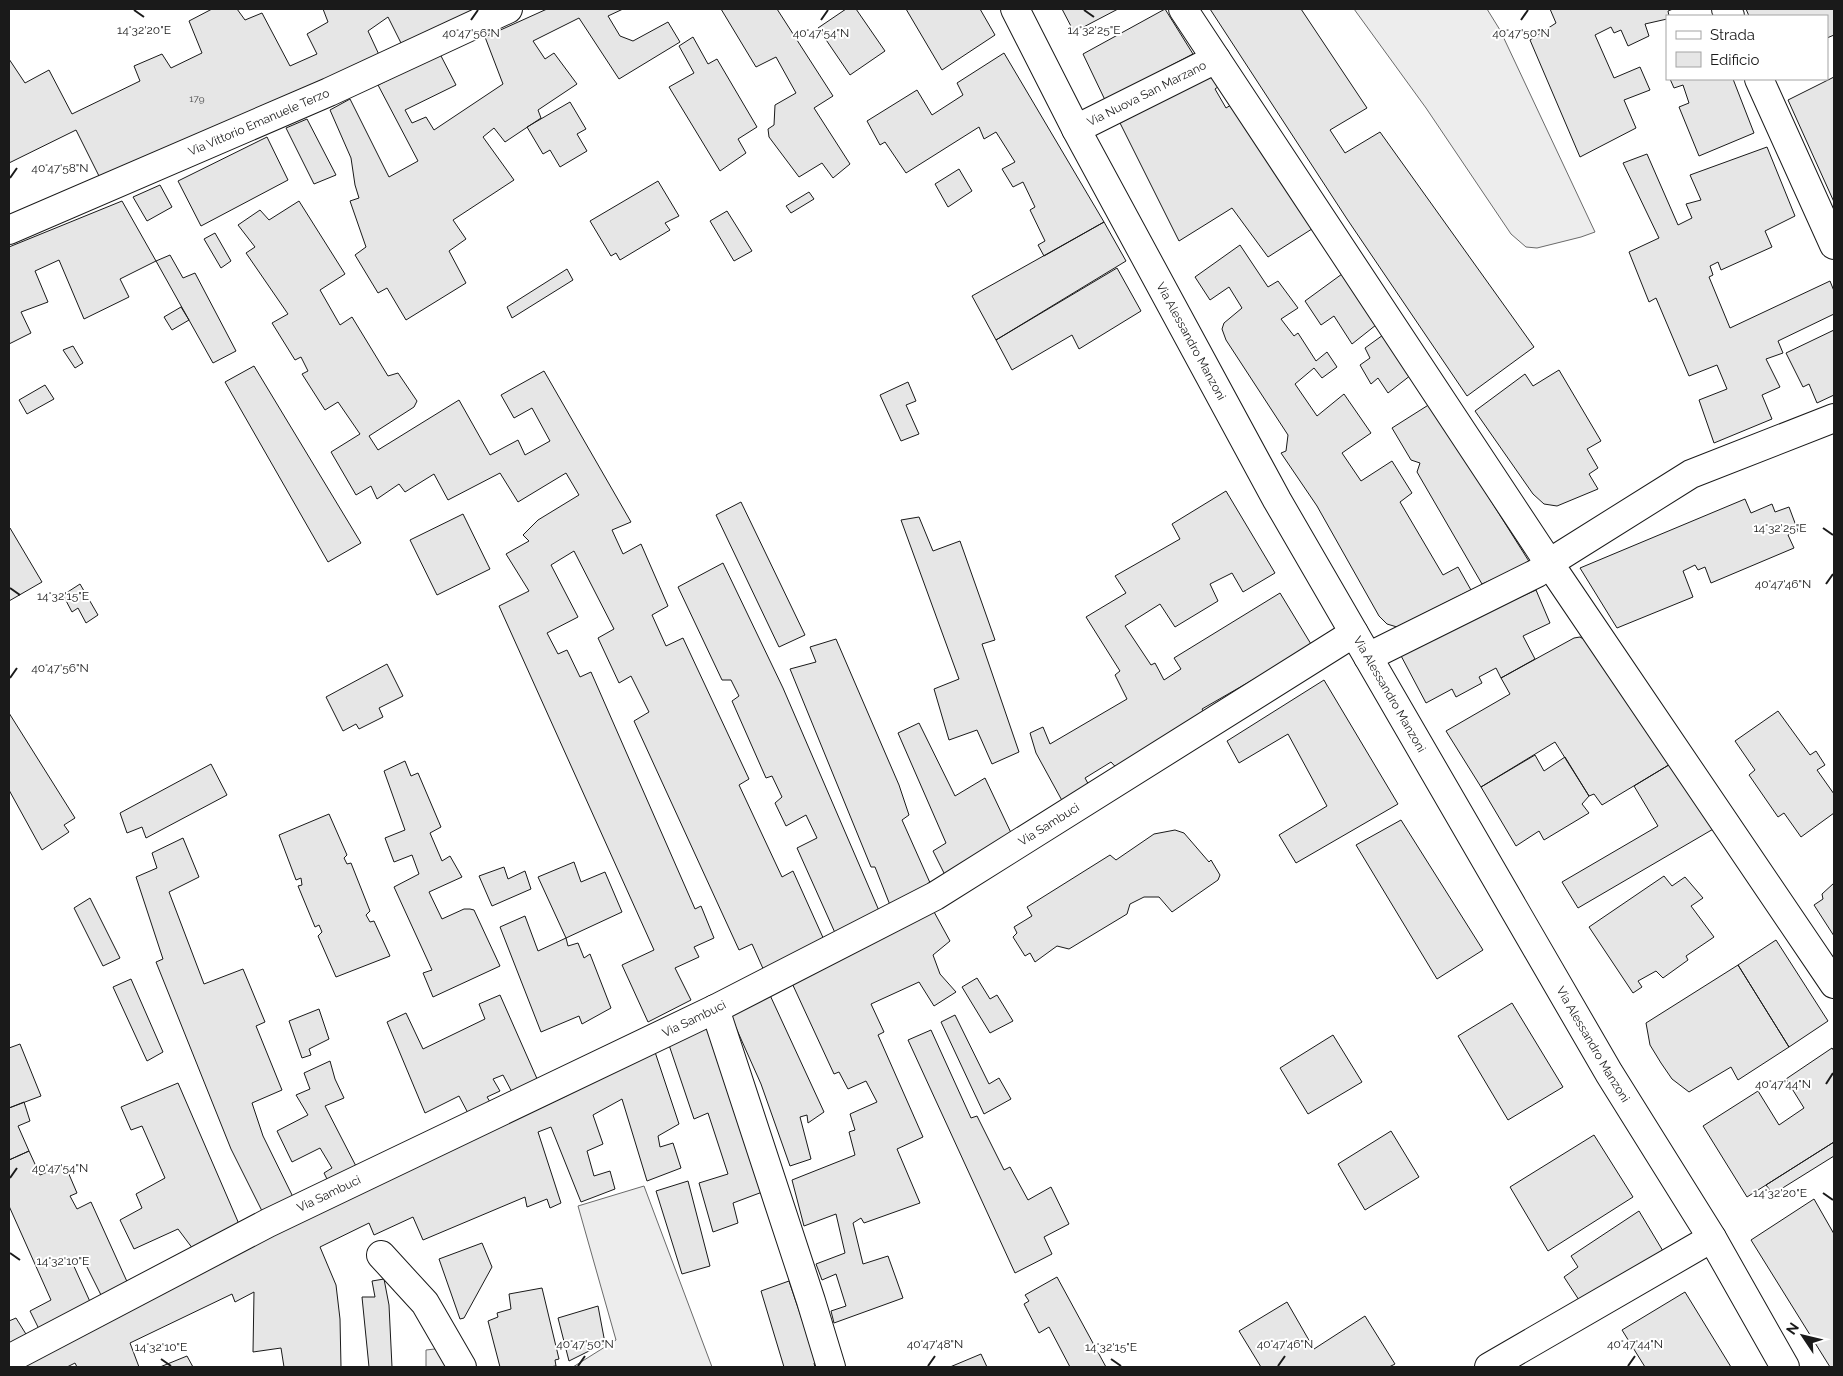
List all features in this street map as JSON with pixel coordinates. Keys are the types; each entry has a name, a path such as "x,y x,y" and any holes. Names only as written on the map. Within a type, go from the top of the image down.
{"street":[{"name":"Via Vittorio Emanuele Terzo","path":"9,230 329,92 508,9"},
{"name":"Via Alessandro Manzoni","path":"1015,9 1076,129 1277,500 1609,1073 1712,1238 1785,1367"},
{"name":"Via Nuova San Marzano","path":"1076,129 1216,59 1183,9"},
{"path":"1216,59 1549,563 1834,984"},
{"path":"1758,80 1831,230"},
{"path":"1368,657 1537,573 1549,563 1691,474 1834,418"},
{"name":"Via Sambuci","path":"9,1359 268,1223 715,1009 935,896 1354,633"},
{"path":"715,1009 811,1300 831,1367"},
{"path":"1489,1367 1712,1238"},
{"path":"381,1255 426,1303 462,1367"}],"shaded area":[{"path":"1354,9 1487,9 1500,30 1595,232 1537,248 1526,247 1511,234 1426,108"},
{"path":"644,1186 712,1367 573,1367 616,1340 578,1206"},
{"path":"452,1347 457,1367 426,1367 426,1350"}],"building":[{"path":"212,9 237,9 245,20 262,13 290,66 317,54 307,34 328,22 323,9 486,9 405,51 388,17 368,31 381,59 101,180 76,130 9,163 9,59 25,83 49,70 72,114 140,81 134,66 162,54 171,68 202,53 189,21"},
{"path":"547,9 623,9 608,16 620,36 633,41 668,22 680,42 619,79 579,18 533,41 545,59 554,53 577,84 538,110 541,118 505,142 494,128 483,137 514,180 453,220 466,239 449,251 466,283 406,320 387,288 378,293 355,255 366,247 350,201 359,198 351,158 330,110 350,99 389,177 418,161 378,85 440,54 456,85 405,110 412,123 426,117 434,130 503,84 485,37"},
{"path":"721,9 777,9 833,96 814,108 850,164 833,178 822,163 799,177 769,137 768,129 774,125 775,105 796,93 776,57 756,67"},
{"path":"846,9 856,9 885,51 850,75 818,28"},
{"path":"906,9 980,9 995,35 942,70"},
{"path":"1062,9 1118,9 1074,32"},
{"path":"1165,9 1193,54 1105,100 1083,54"},
{"path":"1210,9 1301,9 1367,108 1330,130 1345,153 1380,132 1534,347 1467,396 1347,219"},
{"path":"1550,9 1673,9 1668,11 1669,15 1666,15 1666,19 1645,24 1649,36 1628,46 1621,30 1614,33 1611,27 1595,35 1614,78 1640,67 1650,90 1624,100 1636,128 1580,157 1530,40 1556,23"},
{"path":"1746,9 1834,9 1834,35 1828,38 1828,15 1749,15"},
{"path":"693,37 708,64 717,59 757,127 738,139 746,153 720,171 669,87 694,73 679,46"},
{"path":"1004,53 1104,222 1044,256 1038,245 1045,241 1030,210 1035,207 1023,182 1013,187 1002,169 1015,162 996,132 984,139 979,127 906,173 885,142 880,145 867,121 917,90 932,115 963,95 957,83"},
{"path":"1214,74 1222,84 1215,89 1226,108 1231,105 1315,227 1268,257 1232,208 1179,241 1120,123"},
{"path":"1834,77 1834,202 1788,100"},
{"path":"1670,80 1733,80 1754,133 1699,156 1679,107 1689,103 1683,85 1674,88"},
{"path":"570,102 586,129 577,134 587,151 560,167 550,150 543,154 527,127"},
{"path":"307,119 336,175 314,184 286,128"},
{"path":"267,137 288,180 201,226 178,181"},
{"path":"1767,147 1795,216 1765,231 1772,247 1721,270 1718,262 1710,266 1713,275 1709,277 1730,328 1830,281 1834,291 1834,314 1778,341 1783,353 1766,359 1780,387 1762,395 1772,419 1714,443 1699,400 1727,389 1717,365 1689,376 1656,298 1649,302 1629,252 1659,238 1623,163 1647,154 1678,225 1692,218 1686,204 1701,200 1690,175"},
{"path":"959,169 972,191 948,207 935,184"},
{"path":"658,181 679,216 665,223 670,230 620,260 616,253 611,256 590,221"},
{"path":"160,185 172,207 147,221 133,197"},
{"path":"809,192 814,199 791,213 786,206"},
{"path":"122,201 156,261 120,279 129,297 84,319 59,260 35,271 48,302 21,312 31,333 9,344 9,247"},
{"path":"299,201 345,274 320,290 340,325 352,317 388,376 398,373 417,401 414,407 369,436 378,450 459,400 490,455 518,440 525,455 550,441 532,408 514,418 501,395 544,371 631,522 612,530 623,554 641,544 668,606 652,615 666,646 683,638 749,779 739,785 782,877 793,871 825,942 765,973 752,944 739,950 634,721 649,712 631,676 619,683 598,638 614,629 574,551 551,565 578,617 547,633 558,654 567,650 580,677 591,672 695,909 701,906 714,938 694,947 699,957 675,968 691,1000 648,1022 622,965 654,950 499,606 529,591 506,554 529,541 523,535 538,520 579,495 566,473 518,502 500,473 448,500 434,474 405,492 399,484 377,499 371,486 356,495 331,452 360,434 338,402 325,410 302,374 308,371 301,357 295,360 272,323 288,314 246,253 255,247 238,225 260,210 269,220"},
{"path":"727,211 752,251 734,261 710,221"},
{"path":"1104,222 1126,261 996,340 972,296"},
{"path":"215,233 231,261 221,268 204,239"},
{"path":"1240,245 1268,287 1278,281 1298,308 1281,319 1294,336 1298,333 1316,361 1327,352 1337,367 1322,378 1314,368 1295,384 1317,416 1344,394 1371,433 1342,453 1361,481 1392,461 1412,493 1400,502 1443,575 1458,567 1471,590 1397,627 1387,624 1379,616 1317,506 1281,453 1286,451 1288,435 1226,340 1222,329 1224,323 1242,308 1229,287 1210,300 1195,277"},
{"path":"170,255 183,278 195,273 236,351 213,363 156,261"},
{"path":"1117,268 1141,311 1079,349 1072,335 1012,370 996,340"},
{"path":"567,269 573,280 512,318 507,307"},
{"path":"1342,274 1376,325 1352,344 1334,316 1321,325 1305,301"},
{"path":"181,307 189,320 172,330 164,317"},
{"path":"1834,330 1834,395 1817,403 1809,384 1803,387 1786,353"},
{"path":"1383,335 1411,375 1388,393 1378,378 1371,384 1360,365 1370,358 1365,348"},
{"path":"73,346 83,363 75,368 63,350"},
{"path":"254,366 361,543 328,562 225,382"},
{"path":"1559,370 1601,441 1587,449 1598,468 1589,474 1598,489 1557,506 1544,504 1533,494 1475,411 1525,374 1533,386"},
{"path":"908,382 916,401 906,405 919,434 901,441 880,395"},
{"path":"45,385 54,399 27,414 19,400"},
{"path":"1430,404 1530,563 1482,584 1417,472 1420,463 1411,460 1392,428"},
{"path":"1226,491 1275,573 1243,592 1232,573 1210,584 1218,601 1175,627 1160,604 1125,626 1151,665 1155,663 1164,680 1181,669 1174,658 1280,593 1317,654 1263,674 1202,709 1209,721 1122,774 1111,762 1085,778 1091,789 1065,806 1036,753 1030,733 1043,727 1050,744 1127,699 1115,675 1120,671 1086,617 1126,593 1115,576 1180,539 1172,524"},
{"path":"1745,499 1751,513 1772,504 1775,512 1789,507 1798,531 1788,535 1794,548 1711,583 1705,567 1698,570 1695,565 1683,571 1693,597 1617,628 1580,568"},
{"path":"741,502 805,635 779,647 716,515"},
{"path":"463,514 490,569 437,595 410,540"},
{"path":"919,517 933,551 960,541 995,640 982,644 1019,752 992,764 977,730 949,740 934,689 959,679 901,520"},
{"path":"9,529 42,582 9,601"},
{"path":"723,563 783,688 880,913 836,935 797,848 817,838 806,815 786,826 775,803 782,797 772,776 766,778 732,701 739,696 731,680 722,680 678,587"},
{"path":"80,584 98,615 86,623 78,608 72,612 63,595"},
{"path":"1536,590 1550,623 1523,636 1535,659 1501,678 1496,668 1479,677 1482,683 1456,697 1452,689 1426,703 1399,652"},
{"path":"1580,637 1594,645 1672,763 1602,805 1594,794 1589,796 1555,742 1481,787 1446,731 1510,694 1501,678 1574,638"},
{"path":"836,639 899,785 909,815 902,820 931,885 890,905 875,867 871,867 790,669 816,662 810,647"},
{"path":"387,664 403,696 379,708 383,717 359,729 356,724 343,731 326,697"},
{"path":"1324,680 1398,804 1296,863 1279,835 1327,806 1288,734 1239,763 1227,741"},
{"path":"1778,711 1810,755 1816,751 1825,765 1817,770 1834,794 1834,813 1801,837 1784,813 1778,817 1749,775 1755,770 1735,741"},
{"path":"9,713 75,818 64,825 69,832 42,850 9,790"},
{"path":"919,723 955,796 985,778 1013,837 946,877 933,851 946,843 898,733"},
{"path":"1535,755 1544,771 1565,757 1589,796 1582,804 1589,813 1544,840 1539,831 1516,846 1481,787"},
{"path":"405,761 411,776 418,773 441,827 430,833 442,861 450,856 462,877 429,892 442,919 464,909 474,910 500,966 433,997 423,973 432,970 394,887 419,874 412,855 394,862 385,838 405,830 384,771"},
{"path":"1672,763 1715,828 1578,908 1562,882 1658,826 1634,786"},
{"path":"211,764 227,795 146,838 142,827 127,833 120,813"},
{"path":"329,814 347,855 344,858 347,864 351,863 370,911 366,915 370,922 374,921 390,956 336,977 318,936 322,932 319,925 315,927 298,886 302,885 301,878 296,880 279,835"},
{"path":"1401,820 1483,950 1437,979 1356,845"},
{"path":"1175,830 1184,833 1209,862 1211,860 1220,875 1218,880 1172,912 1159,897 1144,897 1130,904 1127,914 1069,949 1057,946 1035,962 1030,953 1025,956 1013,937 1017,933 1014,927 1032,916 1027,907 1110,855 1116,860 1154,834"},
{"path":"183,838 199,877 169,892 204,984 243,969 265,1022 256,1026 282,1090 252,1103 263,1136 295,1201 264,1215 231,1149 156,962 163,959 136,877 157,868 152,853"},
{"path":"574,862 581,882 605,872 622,912 566,938 538,877"},
{"path":"504,867 508,879 525,871 531,889 492,906 479,876"},
{"path":"1664,876 1672,886 1685,877 1703,898 1691,906 1714,937 1686,956 1688,960 1663,978 1656,971 1638,981 1642,987 1633,993 1589,927"},
{"path":"1834,883 1834,936 1814,905 1823,899 1822,894"},
{"path":"90,898 120,958 103,966 74,908"},
{"path":"933,910 950,941 933,955 940,974 956,992 934,1006 919,982 871,1004 884,1032 878,1035 923,1137 897,1149 920,1203 864,1223 861,1218 853,1223 863,1264 888,1256 903,1298 834,1323 831,1311 846,1306 836,1274 822,1280 816,1264 845,1253 836,1214 804,1226 792,1180 855,1155 849,1132 855,1130 850,1114 877,1102 866,1081 848,1089 839,1072 834,1074 791,981"},
{"path":"525,916 538,951 566,938 568,946 578,943 584,958 590,954 611,1008 582,1024 579,1016 541,1032 500,927"},
{"path":"1776,940 1828,1021 1789,1047 1738,965"},
{"path":"1738,965 1789,1047 1738,1080 1731,1067 1689,1092 1672,1079 1661,1063 1650,1045 1646,1023"},
{"path":"977,978 990,999 997,995 1013,1021 990,1033 962,987"},
{"path":"131,979 163,1052 147,1061 113,987"},
{"path":"769,993 824,1112 808,1123 807,1115 800,1117 811,1159 790,1166 761,1084 729,1012"},
{"path":"500,995 538,1081 513,1094 503,1075 493,1079 500,1091 487,1097 492,1105 469,1115 459,1096 425,1113 387,1022 406,1013 423,1049 485,1019 479,1004"},
{"path":"1512,1003 1563,1087 1508,1120 1458,1036"},
{"path":"319,1009 329,1039 309,1049 311,1055 302,1058 289,1021"},
{"path":"955,1015 989,1084 999,1078 1011,1099 984,1114 941,1022"},
{"path":"710,1023 765,1191 733,1203 738,1223 713,1232 699,1183 728,1174 708,1113 694,1119 668,1042"},
{"path":"931,1030 971,1118 977,1116 1004,1170 1010,1167 1028,1200 1051,1187 1069,1224 1044,1237 1052,1254 1015,1273 908,1040"},
{"path":"1333,1035 1362,1082 1308,1114 1280,1068"},
{"path":"20,1044 41,1096 9,1108 9,1048"},
{"path":"1832,1048 1834,1051 1834,1142 1747,1197 1703,1126 1758,1091 1779,1125 1804,1108 1786,1079"},
{"path":"654,1049 679,1124 658,1136 660,1147 673,1143 681,1168 647,1181 622,1099 593,1115 603,1144 587,1151 594,1176 610,1171 615,1189 581,1202 551,1127 538,1132 561,1203 550,1208 547,1199 527,1207 525,1197 423,1240 413,1217 374,1235 369,1223 320,1247 336,1285 340,1319 341,1367 284,1367 281,1348 253,1352 254,1292 235,1302 232,1294 130,1343 139,1367 77,1367 75,1363 67,1367 22,1367 290,1226 566,1096"},
{"path":"330,1061 335,1079 344,1098 325,1106 358,1170 330,1185 324,1173 332,1168 320,1148 292,1162 277,1131 308,1115 296,1095 310,1089 304,1073"},
{"path":"178,1083 242,1231 196,1253 178,1229 134,1249 120,1220 142,1208 136,1194 165,1178 142,1126 131,1130 121,1107"},
{"path":"24,1102 30,1121 18,1126 29,1151 9,1160 9,1108"},
{"path":"1391,1131 1419,1177 1365,1210 1338,1164"},
{"path":"1594,1135 1633,1197 1548,1251 1510,1187"},
{"path":"1834,1142 1834,1156 1773,1194 1766,1185"},
{"path":"29,1151 40,1175 65,1165 77,1193 70,1196 77,1209 91,1202 129,1286 104,1301 82,1257 72,1262 92,1306 41,1333 30,1311 51,1300 9,1206 9,1160"},
{"path":"688,1181 710,1266 682,1274 656,1191"},
{"path":"1814,1199 1834,1234 1834,1367 1830,1367 1751,1240"},
{"path":"1639,1211 1663,1251 1579,1300 1564,1277 1578,1267 1571,1256"},
{"path":"482,1243 492,1267 464,1318 460,1319 439,1259"},
{"path":"1057,1277 1106,1367 1070,1367 1049,1327 1039,1333 1024,1304 1029,1301 1025,1295"},
{"path":"384,1279 389,1305 392,1367 369,1367 362,1297 375,1297 372,1281"},
{"path":"789,1281 811,1346 822,1360 814,1363 815,1367 784,1367 761,1291"},
{"path":"542,1288 559,1359 555,1360 556,1366 500,1367 488,1321 498,1317 497,1313 511,1309 509,1294"},
{"path":"1685,1292 1731,1367 1645,1367 1622,1330"},
{"path":"1287,1302 1314,1349 1365,1316 1395,1364 1389,1367 1261,1367 1239,1331"},
{"path":"598,1306 605,1343 569,1361 558,1318"},
{"path":"16,1318 29,1339 9,1350 9,1321"},
{"path":"981,1354 987,1367 950,1367"},
{"path":"187,1356 193,1367 160,1367"}]}
